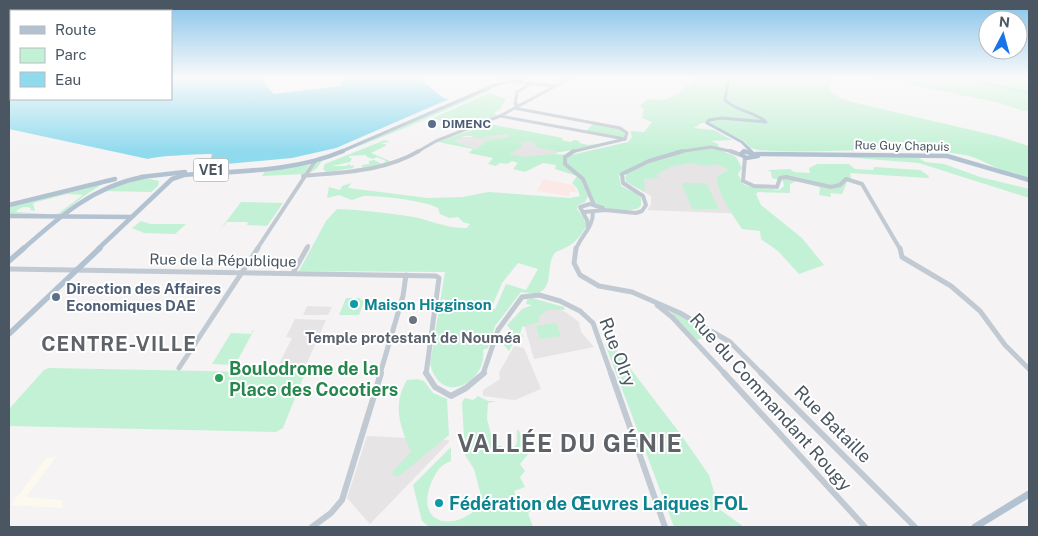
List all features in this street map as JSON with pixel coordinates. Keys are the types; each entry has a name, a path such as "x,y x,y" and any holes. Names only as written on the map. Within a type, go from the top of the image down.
{"main road":[{"name":"VE1","path":"138,177 317,158 451,102"},
{"name":"VE1","path":"158,191 172,179 184,175 314,161 340,153 456,102"},
{"path":"726,102 744,113 762,118 766,122 746,122 716,118 709,120 708,123 710,126 746,145 755,154"},
{"path":"744,154 746,145"},
{"path":"314,161 339,150"},
{"path":"744,154 755,154"},
{"path":"744,154 751,158 755,154"},
{"name":"Rue Guy Chapuis","path":"755,154 947,156 1029,180"},
{"path":"9,205 122,178 216,169"},
{"path":"9,261 64,215 104,187 138,177"},
{"path":"9,334 158,191 162,183 162,179 157,177 122,178"},
{"path":"44,215 54,219 51,226"},
{"path":"9,216 131,216"},
{"path":"975,527 1029,494"}],"street":[{"path":"515,102 518,106"},
{"path":"304,176 378,168 402,161 436,141 500,116 525,102"},
{"path":"514,108 624,129 627,133 625,139"},
{"path":"500,116 625,139"},
{"path":"594,209 581,176 565,164 566,155 574,151 625,139"},
{"path":"584,212 594,209 640,213 646,208 642,194 623,183 621,177 625,172 681,151 708,147 744,154 745,163 742,176 744,181 754,186 777,187 780,178 786,176 827,186 837,186 846,179 862,184 897,241 902,257 951,286 980,311 1005,345 1029,369"},
{"path":"745,163 751,158"},
{"path":"179,368 314,161"},
{"path":"588,229 584,212 580,208 590,199 589,193"},
{"path":"585,204 594,209"},
{"name":"Rue Bataille","path":"594,209 593,222 580,239 575,251 574,262 580,275 599,286 624,290 680,313 730,342 915,527"},
{"path":"293,273 308,246"},
{"name":"Rue de la République","path":"9,268 406,277 436,276 439,278 425,372 436,387 451,396 454,395"},
{"path":"312,527 338,507 342,500 382,372 406,277"},
{"name":"Rue Olry","path":"454,395 483,375 498,330 516,302 522,297 533,294 578,308 588,315 593,323 665,527"},
{"name":"Rue du Commandant Rougy","path":"652,301 672,317 865,527"}],"shaded area":[{"path":"518,133 478,149 454,142 460,137 482,138"},
{"path":"534,141 563,148 556,154 530,157 518,157 507,153 506,144"},
{"path":"725,153 734,155 735,176 770,215 647,210 651,205 651,196 626,182 625,176"},
{"path":"543,179 573,185 577,192 570,192 569,196 537,191"},
{"path":"307,306 332,307 328,315 303,315"},
{"path":"553,306 579,322 581,332 594,347 534,359 523,321 533,308"},
{"path":"295,319 326,320 306,365 279,364 292,338 286,337"},
{"path":"514,346 524,348 541,389 515,400 483,396 483,390 500,379 499,373"},
{"path":"367,436 449,440 370,524 347,498"},
{"path":"56,457 26,497 62,500 63,508 11,505 46,458"}],"green space":[{"path":"458,102 464,102 351,150"},
{"path":"469,102 504,102 500,109 494,113 497,115 464,129 433,118"},
{"path":"645,102 852,102 997,136 1029,146 1029,179 1003,171 970,156 939,151 888,149 758,150 751,148 743,140 706,123 701,123 694,128 714,130 732,140 711,141 718,144 720,150 736,157 742,168 738,174 743,184 747,186 779,190 784,186 783,181 772,178 771,172 768,170 790,169 794,172 810,173 809,168 817,164 849,164 855,169 873,170 874,167 920,170 929,176 928,178 850,173 851,178 847,182 842,194 830,193 831,197 819,195 819,187 797,181 790,184 790,193 758,192 756,194 761,205 802,238 824,265 799,274 778,251 761,239 760,231 742,229 722,197 717,182 717,176 729,170 717,164 706,166 690,163 670,167 656,175 660,178 644,179 645,192 626,182 626,173 619,176 621,186 641,198 641,206 627,211 616,210 599,205 588,196 585,202 578,205 577,209 584,218 586,227 575,241 566,248 556,252 552,258 546,286 541,291 533,293 521,292 495,326 488,348 483,350 483,361 479,371 463,385 453,387 444,385 436,378 430,364 445,272 299,271 326,221 337,209 414,217 454,227 467,228 470,224 463,222 458,217 449,218 440,214 438,208 432,205 414,201 370,196 363,196 352,200 339,195 327,198 329,187 340,190 342,186 351,183 348,188 428,198 463,197 488,192 570,198 580,196 577,188 572,183 577,176 555,169 556,165 543,163 525,172 513,169 518,163 512,161 507,164 500,163 496,166 488,164 493,158 469,153 473,149 438,142 489,124 563,138 562,140 571,142 574,140 580,141 579,143 588,145 618,142 560,152 536,147 535,143 530,141 519,143 523,146 509,154 526,157 550,154 571,155 628,142 632,137 630,131 644,132 652,122 642,118 644,110 640,106","holes":["508,134 509,137 486,141 477,149 455,142 464,136 474,137 463,138 482,138","518,263 538,269 526,290 506,284 495,309 491,309 502,283"]},
{"path":"995,102 1029,102 1029,110 1023,111"},
{"path":"593,124 618,128 625,134 625,138 586,131"},
{"path":"385,140 390,142 381,143 387,145 371,153 392,162 378,167 362,168 362,165 369,164 369,161 374,160 382,164 386,161 377,157 373,159 366,155 349,156 349,158 352,158 350,162 332,166 346,166 350,164 350,166 354,165 353,168 326,172 323,169 325,164"},
{"path":"338,155 322,161 316,169 308,174 313,163"},
{"path":"843,157 919,158 925,162 944,164 980,177 1029,189 1029,198 919,163"},
{"path":"310,163 304,174 262,176 265,171"},
{"path":"145,178 159,181 158,186 151,192 104,191 90,198 70,213 97,192"},
{"path":"104,183 61,214 54,213 59,213 83,195 67,194 33,203 35,211 25,207 16,212 47,214 9,215 9,206"},
{"path":"703,183 707,185 719,209 692,209 682,184"},
{"path":"241,202 283,203 267,226 247,225 248,222 227,222 219,231"},
{"path":"141,221 151,224 186,224 175,234 144,233 132,228"},
{"path":"346,298 370,300 368,304 363,304 359,315 339,315"},
{"path":"532,298 564,307 565,310 547,310 539,316 539,322 522,327 520,334 524,336 515,340 509,351 501,342 511,330 507,325 522,309 532,305 526,304 527,300"},
{"path":"667,308 710,330 705,337 697,340"},
{"path":"556,323 561,336 540,339 536,326"},
{"path":"254,330 235,365 212,364 231,333 251,334"},
{"path":"605,344 613,346 679,432 709,475 719,509 744,527 674,527"},
{"path":"49,368 305,373 283,428 276,432 9,426 9,409 44,370"},
{"path":"417,379 424,381 433,393 447,399 449,435 399,476 394,476 392,472 411,452 399,416 402,389 407,380"},
{"path":"478,396 488,401 496,401 488,403 487,419 493,442 499,446 513,448 516,445 518,429 530,452 520,464 525,471 520,477 525,487 514,491 521,509 548,500 528,513 533,527 429,527 422,521 413,485 451,447 451,461 438,470 428,494 428,506 432,515 439,520 448,522 460,519 483,503 474,469 465,455 462,402 465,398 473,400"}],"water":[{"path":"9,102 442,102 336,148 292,158 216,165 210,162 212,154 148,159 9,129"}],"place":[{"name":"DIMENC","path":"432,124"},
{"name":"Direction des Affaires Economiques DAE","path":"56,297"},
{"name":"Maison Higginson","path":"354,304"},
{"name":"Temple protestant de Nouméa","path":"413,320"},
{"name":"Boulodrome de la Place des Cocotiers","path":"219,378"},
{"name":"Fédération de Œuvres Laiques FOL","path":"439,503"}],"district":[{"name":"CENTRE-VILLE","path":"119,344"},
{"name":"VALLÉE DU GÉNIE","path":"570,443"}]}
